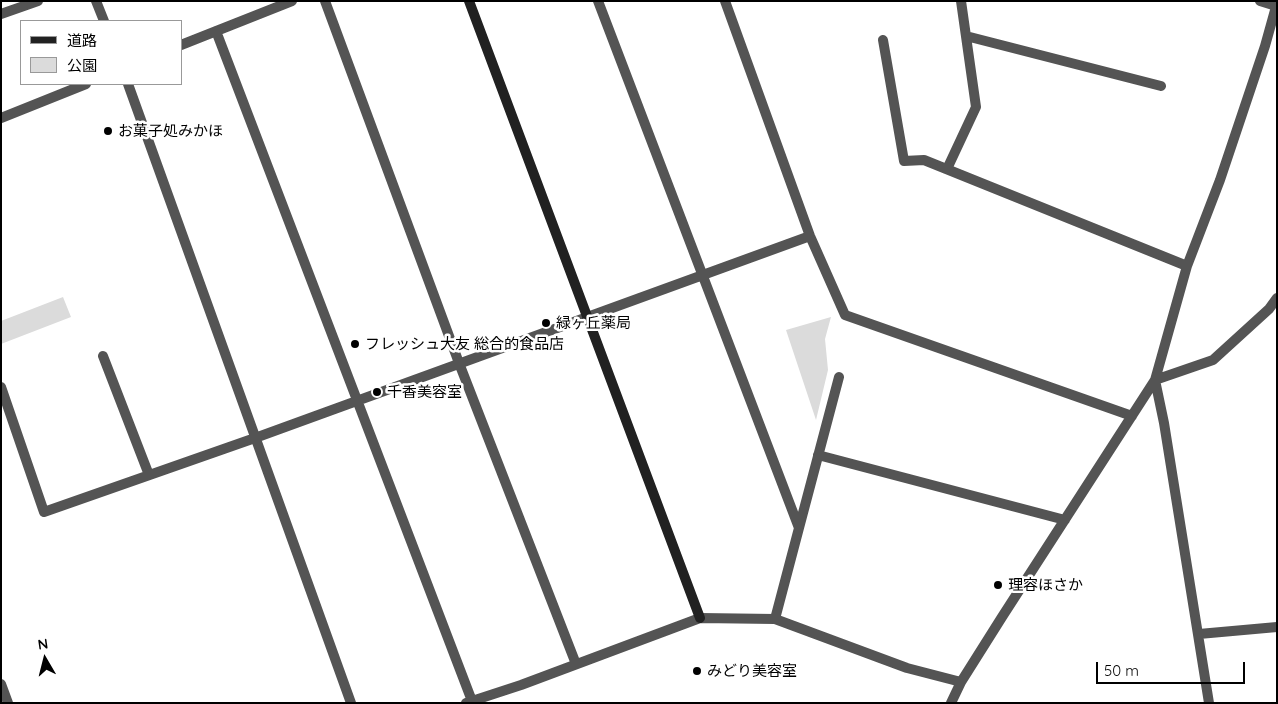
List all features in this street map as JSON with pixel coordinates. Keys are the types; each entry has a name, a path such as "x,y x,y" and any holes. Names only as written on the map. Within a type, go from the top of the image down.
{"street":[{"path":"1,14 38,1"},
{"path":"96,1 104,20"},
{"path":"182,45 273,4 292,1"},
{"path":"325,1 459,363 576,664"},
{"path":"469,1 700,618"},
{"path":"598,1 799,528"},
{"path":"725,1 810,236 845,315 1132,416"},
{"path":"947,170 976,107 961,1"},
{"path":"951,703 961,682 1155,380 1187,266 1220,180 1265,46 1276,4 1260,1"},
{"path":"216,31 469,702 700,618 775,619 907,668 961,682"},
{"path":"966,36 1161,86"},
{"path":"883,40 904,161 924,160 1187,266"},
{"path":"1,118 84,85"},
{"path":"128,85 351,703"},
{"path":"1,387 44,512 255,438 810,236"},
{"path":"1155,380 1213,360 1269,309 1277,298"},
{"path":"103,356 149,475"},
{"path":"775,619 839,377"},
{"path":"1155,380 1164,423 1209,703"},
{"path":"818,455 1065,520"},
{"path":"1199,634 1277,627"},
{"path":"1,684 8,703"}],"green space":[{"path":"63,297 71,317 1,344 1,321"},
{"path":"831,317 825,339 828,370 816,420 786,330"}],"place":[{"name":"お菓子処みかほ","path":"108,131"},
{"name":"緑ヶ丘薬局","path":"546,323"},
{"name":"フレッシュ大友 総合的食品店","path":"355,344"},
{"name":"千香美容室","path":"377,392"},
{"name":"理容ほさか","path":"998,585"},
{"name":"みどり美容室","path":"697,671"}]}
